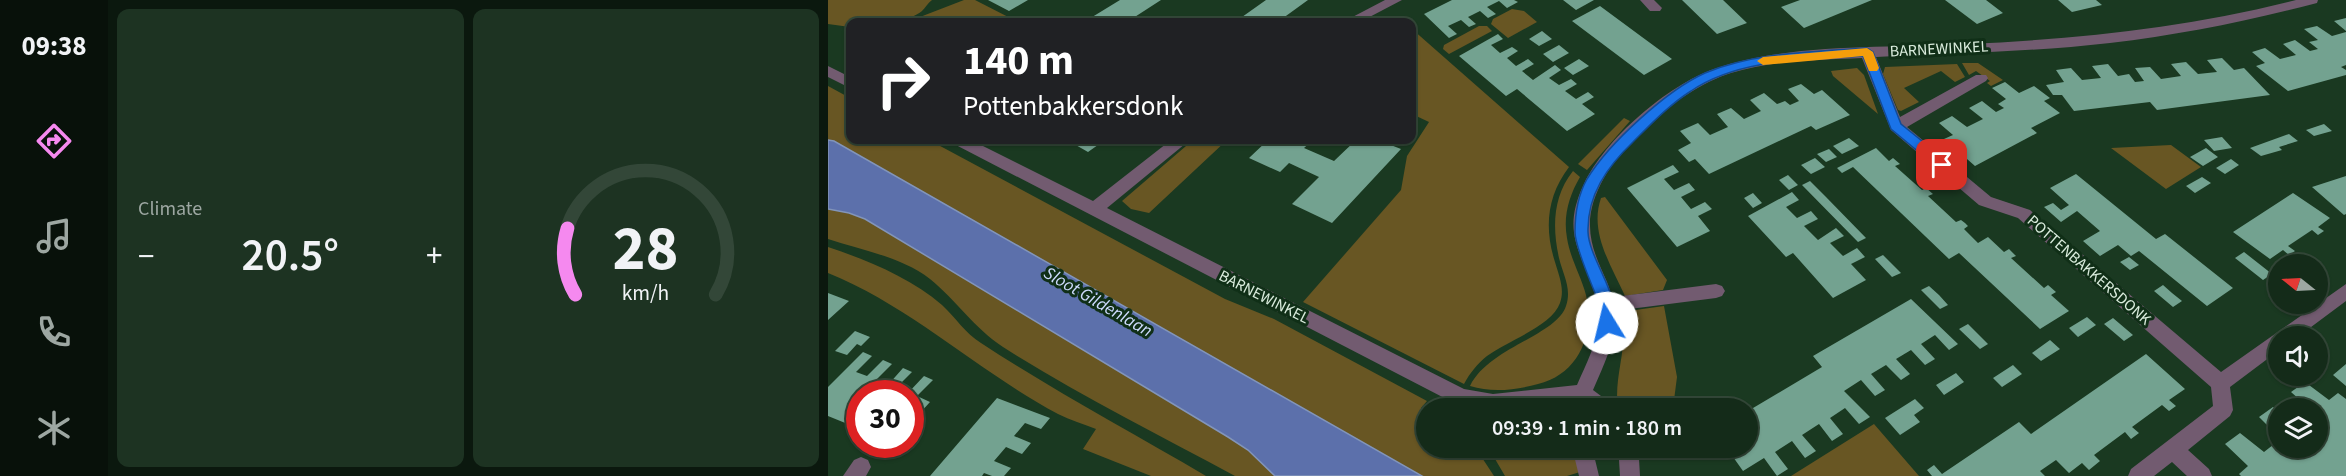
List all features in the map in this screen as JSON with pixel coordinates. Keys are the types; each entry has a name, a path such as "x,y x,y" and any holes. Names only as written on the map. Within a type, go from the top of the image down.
{"street":[{"name":"BARNEWINKEL","path":"1581,398 1607,323 1606,305 1581,235 1583,207 1593,181 1620,146 1663,105 1688,87 1718,72 1772,59 2112,39 2171,31 2256,15 2312,0"},
{"path":"1357,18 1388,1"},
{"name":"POTTENBAKKERSDONK","path":"1867,52 1896,126 1985,201 2024,214 2220,383"},
{"path":"828,71 846,81"},
{"path":"1896,126 1981,78"},
{"name":"BARNEWINKEL","path":"967,144 1466,398"},
{"path":"1094,210 1175,144"},
{"path":"1606,305 1716,291"},
{"path":"2299,326 2346,291"},
{"path":"2138,476 2223,410 2220,383 2268,347"},
{"path":"2173,450 2202,476"},
{"path":"1585,458 1589,476"},
{"path":"1628,458 1630,476"}],"shaded area":[{"path":"828,0 932,0 922,11 907,18 846,18 846,26 828,24"},
{"path":"964,0 975,0 1010,18 917,18"},
{"path":"1512,9 1524,11 1537,22 1508,38 1491,24 1493,19"},
{"path":"1479,26 1487,26 1492,31 1449,54 1443,49 1444,45"},
{"path":"1416,33 1569,167 1556,189 1549,225 1549,237 1562,288 1560,303 1548,319 1539,326 1487,356 1464,384 1303,302 1401,190 1407,156 1429,122 1416,116"},
{"path":"1962,63 1978,63 2003,80 1991,86 1987,83 1990,81 1976,71 1969,75"},
{"path":"1957,64 1965,77 1955,82 1941,71 1904,88 1919,102 1901,111 1898,110 1883,74 1885,67"},
{"path":"1857,68 1864,75 1878,114 1833,76 1831,71"},
{"path":"828,86 846,96 846,144 936,144 1225,299 1274,319 1421,398 1416,398 1416,458 1482,458 1494,476 1422,476 828,140"},
{"path":"1624,118 1630,121 1587,170 1578,164"},
{"path":"1188,144 1223,144 1149,213 1131,209 1122,201"},
{"path":"2171,145 2201,167 2166,189 2111,148"},
{"path":"1573,171 1580,177 1568,206 1566,230 1568,245 1586,295 1588,310 1586,338 1581,350 1574,362 1564,371 1538,384 1504,390 1470,386 1479,373 1492,361 1549,326 1560,316 1566,306 1568,293 1559,258 1555,223 1561,191"},
{"path":"1605,197 1667,280 1663,290 1625,296 1603,248 1600,236 1598,211 1601,198"},
{"path":"828,209 865,219 1228,437 1248,450 1275,476 1235,476 1031,364 993,339 919,271 881,255 828,239"},
{"path":"828,247 873,264 917,286 942,305 965,330 981,343 1064,395 1206,476 1151,476 1083,449 1096,429 1058,414 1001,379 888,303 828,273"},
{"path":"1664,306 1677,377 1674,398 1617,398 1624,336 1621,312"},
{"path":"1874,424 1919,476 1791,476"},
{"path":"1494,458 1576,458 1580,472 1567,476 1505,476"}],"water":[{"name":"Sloot Gildenlaan","path":"828,140 834,141 1422,476 1275,476 1248,450 1228,437 865,219 828,209"}],"building":[{"path":"988,0 1028,0 1009,11"},
{"path":"1120,0 1161,0 1133,18 1091,18"},
{"path":"1266,0 1308,0 1283,18 1242,17"},
{"path":"1452,0 1514,0 1518,2 1507,8 1499,1 1487,7 1496,14 1488,18 1480,11 1468,17 1476,24 1469,27 1461,20 1448,26 1457,34 1449,38 1424,14"},
{"path":"1563,0 1594,0 1576,10"},
{"path":"1682,0 1723,0 1747,23 1717,34"},
{"path":"1800,0 1872,0 1804,28 1781,7"},
{"path":"1945,0 1986,0 2003,13 1977,24"},
{"path":"2058,0 2096,0 2102,5 2072,12"},
{"path":"1600,6 1672,59 1644,75 1572,21"},
{"path":"2346,18 2346,31 2334,21"},
{"path":"2317,26 2332,36 2346,32 2346,65 2341,67 2346,70 2346,75 2288,91 2256,66 2265,63 2252,52 2265,48 2280,59 2296,55 2283,44 2295,40 2310,51 2318,49 2309,42 2318,40 2304,29"},
{"path":"1542,31 1552,39 1539,46 1529,39"},
{"path":"1498,34 1503,39 1491,45 1500,53 1512,47 1518,51 1507,58 1516,66 1528,59 1534,64 1522,71 1533,80 1555,65 1561,70 1549,78 1559,85 1571,79 1577,84 1565,91 1576,99 1588,92 1594,97 1582,104 1595,114 1567,131 1517,89 1506,96 1459,56"},
{"path":"1559,45 1569,53 1553,62 1543,54"},
{"path":"2222,58 2234,70 2244,68 2270,95 2157,110 2150,102 2074,111 2062,95 2053,95 2046,85 2064,82 2056,70 2071,68 2082,80 2101,78 2092,66 2108,64 2118,76 2129,74 2135,82 2144,81 2135,68 2150,67 2161,79 2181,76 2171,64 2186,62 2198,74 2217,72 2207,60"},
{"path":"1579,59 1589,66 1573,75 1564,68"},
{"path":"2005,82 2019,93 2034,86 2050,98 2044,101 2060,113 2031,128 2037,133 1975,166 1944,139 1953,135 1939,123 1952,116 1967,127 1983,119 1969,108 1982,101 1996,112 2004,108 1998,104 2006,99 1992,88"},
{"path":"1801,84 1814,94 1822,90 1850,115 1816,130 1811,126 1709,174 1695,159 1689,162 1678,150 1691,143 1680,131 1698,123 1710,135 1728,127 1717,114 1731,108 1744,119 1761,111 1750,100 1764,93 1777,104 1785,101 1790,105 1799,101 1788,89"},
{"path":"2324,124 2332,131 2314,136 2306,130"},
{"path":"2289,134 2298,141 2279,147 2282,150 2261,156 2250,148"},
{"path":"2222,137 2232,148 2214,151 2204,140"},
{"path":"1849,138 1859,146 1842,154 1833,146"},
{"path":"1074,144 1099,144 1088,152"},
{"path":"1264,144 1308,144 1304,148 1334,161 1352,144 1388,144 1401,149 1332,223 1292,204 1319,177 1289,163 1280,172 1249,158"},
{"path":"1876,148 1889,161 1893,158 1900,164 1895,166 1922,190 1926,188 1933,194 1928,196 1956,222 1961,220 1965,223 1968,226 1964,229 1978,243 1988,237 2004,252 2009,249 2016,256 2011,258 2044,288 2048,285 2056,292 2051,295 2069,311 2040,329 1959,253 1949,259 1853,167 1842,173 1837,168"},
{"path":"2206,148 2218,157 2203,166 2190,157"},
{"path":"1829,149 1837,157 1826,162 1817,154"},
{"path":"1815,158 1825,167 1811,174 1801,165"},
{"path":"2231,159 2239,165 2225,174 2216,168"},
{"path":"1673,165 1679,172 1664,179 1674,190 1689,183 1695,190 1681,197 1691,209 1705,202 1712,209 1698,216 1710,231 1677,247 1627,188"},
{"path":"2076,174 2156,239 2165,234 2233,288 2207,306 2139,251 2131,256 2118,245 2100,256 2083,241 2100,231 2077,211 2061,222 2044,207 2053,203 2061,210 2069,205 2050,188"},
{"path":"1788,175 1798,185 1789,190 1779,180"},
{"path":"2346,176 2346,214 2344,215 2312,187"},
{"path":"2202,177 2211,183 2195,193 2186,186"},
{"path":"1810,181 1866,238 1858,242 1802,185"},
{"path":"1792,192 1799,200 1786,207 1797,218 1811,211 1818,219 1804,226 1818,240 1836,228 1844,236 1830,243 1843,256 1857,248 1865,257 1851,264 1866,280 1833,298 1793,253 1786,257 1748,216"},
{"path":"1753,193 1762,203 1753,208 1744,198"},
{"path":"2293,193 2330,218 2318,227 2324,231 2318,235 2312,230 2288,246 2295,251 2290,254 2283,250 2277,254 2268,254 2268,258 2233,232"},
{"path":"2244,252 2268,271 2268,277 2263,280 2235,258"},
{"path":"1883,255 1901,273 1892,277 1875,259"},
{"path":"2129,257 2139,265 2130,270 2120,262"},
{"path":"2163,285 2182,301 2173,307 2154,291"},
{"path":"1929,286 1948,305 1940,309 1921,290"},
{"path":"828,293 849,301 828,320"},
{"path":"1911,299 1958,344 1949,350 1935,335 1921,344 1935,359 1925,365 1911,350 1896,359 1910,374 1901,380 1886,365 1871,374 1885,390 1875,396 1861,380 1844,391 1870,417 1859,424 1845,408 1830,418 1843,434 1832,441 1819,424 1802,435 1816,451 1805,458 1792,441 1775,452 1788,469 1777,476 1764,458 1743,471 1734,458 1758,458 1758,405 1822,367 1813,356"},
{"path":"2087,317 2096,325 2078,337 2069,328"},
{"path":"2113,318 2133,335 2124,341 2104,324"},
{"path":"1968,324 1988,344 1980,349 1959,329"},
{"path":"855,331 870,337 861,346 857,344 847,355 835,351"},
{"path":"2050,340 2060,349 2041,361 2032,353"},
{"path":"863,352 872,356 856,372 867,376 883,360 892,364 876,380 846,380 846,423 828,416 828,387"},
{"path":"2146,354 2185,389 2169,400 2176,406 2169,411 2162,405 2132,427 2139,433 2131,439 2125,432 2094,455 2100,461 2089,470 2082,463 2069,473 2056,460 2040,471 2045,476 1932,476 1927,470 1934,465 1942,474 2019,422 2031,434"},
{"path":"2346,364 2346,386 2333,375"},
{"path":"2013,365 2022,374 2002,387 1993,378"},
{"path":"903,368 912,372 904,380 892,380"},
{"path":"1956,373 1964,382 1944,395 1936,385"},
{"path":"924,376 933,380 924,389 924,380 920,380"},
{"path":"2299,386 2310,386 2326,398 2298,398 2291,392"},
{"path":"2338,393 2346,399 2346,476 2241,476 2239,474 2248,466 2225,444 2240,433 2264,452 2268,449 2268,458 2328,458 2328,399"},
{"path":"997,398 1050,418 1041,429 1025,423 1014,436 1031,443 1022,454 1006,447 994,461 1011,468 1004,476 984,473 982,476 930,476"},
{"path":"924,399 930,402 924,409"},
{"path":"1915,399 1924,408 1914,415 1920,422 1900,435 1885,418"},
{"path":"2268,411 2268,426 2259,417"}],"slow traffic":[{"path":"1763,61 1867,52 1873,68"}],"route":[{"path":"1607,323 1606,305 1581,235 1583,207 1593,181 1620,146 1663,105 1688,87 1710,76 1726,69 1772,59 1867,52 1896,126 1942,165"}]}
